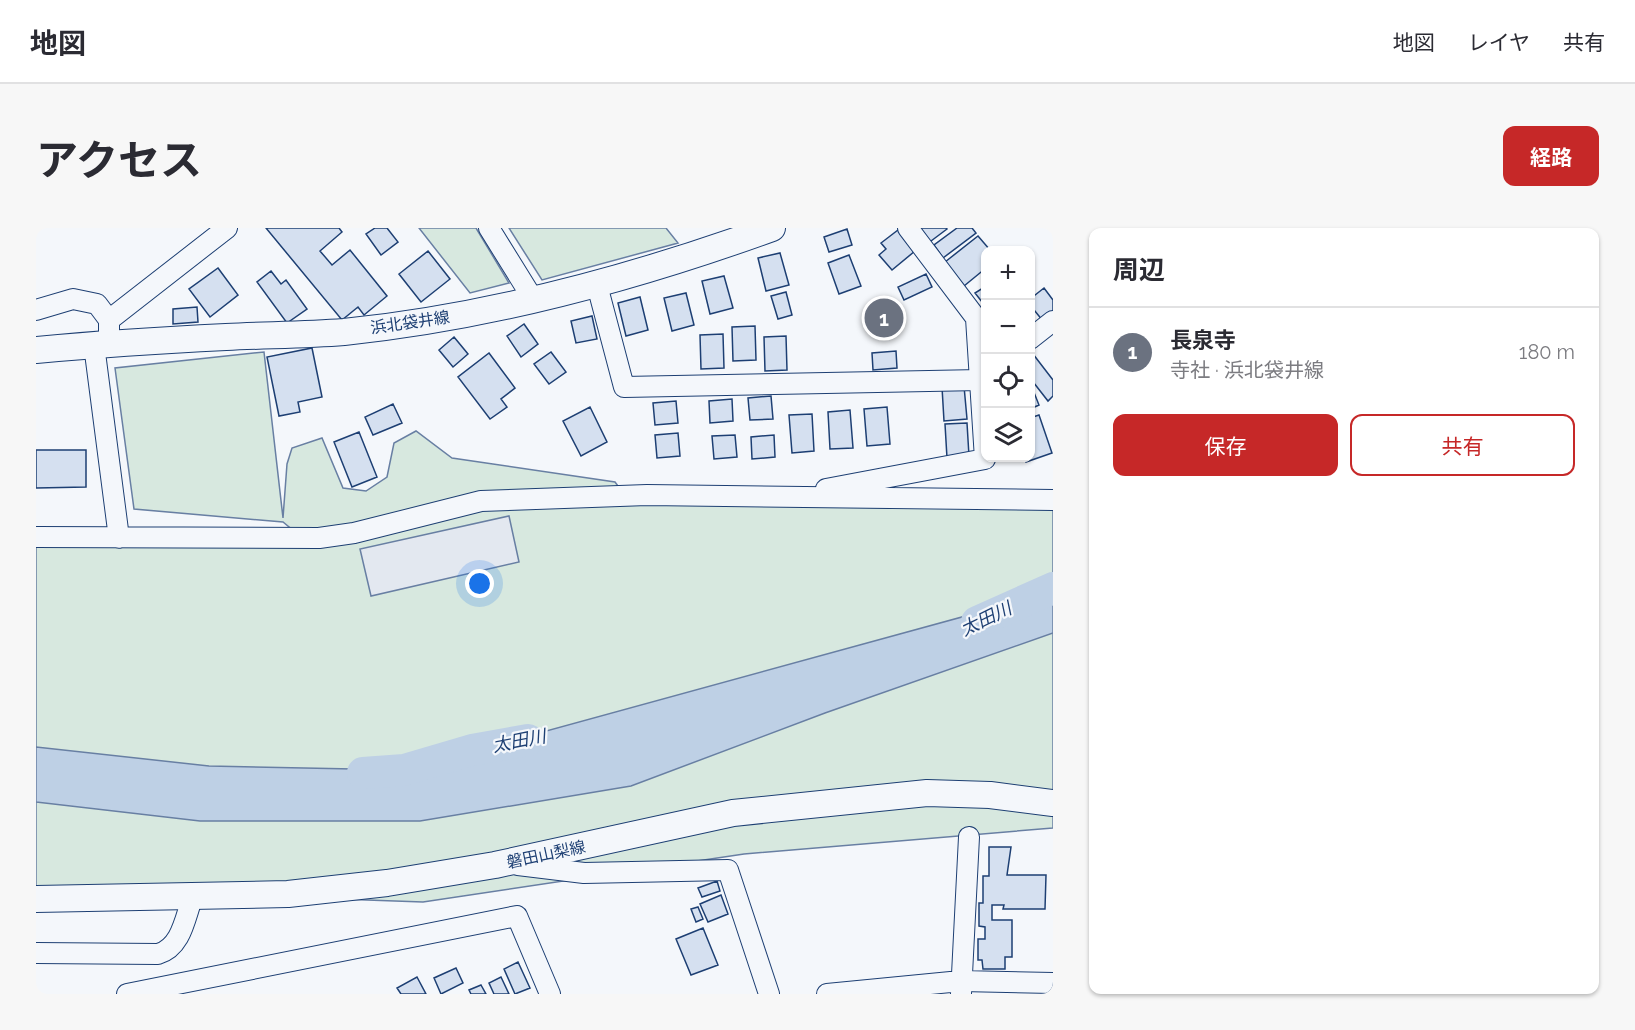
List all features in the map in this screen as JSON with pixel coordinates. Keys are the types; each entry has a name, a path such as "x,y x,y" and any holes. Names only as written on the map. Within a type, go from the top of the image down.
{"main road":[{"name":"浜北袋井線","path":"36,350 104,336 344,332 458,315 597,285 687,258 772,228"},
{"name":"磐田山梨線","path":"36,899 288,894 436,876 733,813 927,793 990,795 1053,803"}],"street":[{"path":"104,336 227,228"},
{"path":"489,228 533,299"},
{"path":"908,228 976,318 981,361"},
{"path":"597,285 624,387 981,378"},
{"path":"36,309 73,299 97,304 104,336 119,538"},
{"path":"1035,335 1053,321"},
{"path":"785,496 985,459 984,408"},
{"path":"36,537 319,538 354,533 481,501 647,495 1053,500"},
{"path":"961,987 969,837"},
{"path":"495,865 530,866 584,873 728,870 769,994"},
{"path":"36,953 165,952 176,944 193,896"},
{"path":"127,994 517,916 550,994"},
{"path":"827,994 1053,983"}],"shaded area":[{"path":"419,228 476,228 509,283 470,293"},
{"path":"509,228 666,228 678,243 542,280"},
{"path":"264,352 283,518 287,464 292,448 322,438 343,488 366,491 387,477 394,443 416,431 452,458 615,482 621,490 494,500 1053,507 1053,828 744,854 423,902 36,888 36,529 301,537 283,522 134,509 115,368"},
{"path":"509,516 519,562 371,596 360,549"}],"water":[{"path":"1053,592 1053,633 825,713 631,786 420,821 200,821 36,802 36,747 209,766 404,770"}],"building":[{"path":"266,228 339,228 342,232 320,251 332,265 350,250 387,296 364,315 358,307 342,320"},
{"path":"375,228 387,228 398,242 381,255 366,234"},
{"path":"916,228 946,228 947,229 927,244"},
{"path":"957,228 972,228 976,233 943,258 934,245"},
{"path":"847,229 852,245 829,252 824,237"},
{"path":"898,230 915,251 892,270 879,255 886,249 881,243"},
{"path":"978,236 987,246 981,246 981,272 964,286 945,262"},
{"path":"428,251 450,279 421,302 399,274"},
{"path":"780,253 789,285 766,291 758,258"},
{"path":"849,255 861,286 839,294 828,263"},
{"path":"218,268 238,295 210,317 189,289"},
{"path":"271,271 281,284 286,280 307,309 287,323 257,282"},
{"path":"926,274 932,287 904,300 898,287"},
{"path":"724,276 733,308 710,314 702,281"},
{"path":"1044,288 1053,300 1053,314 1043,321 1035,311 1035,295"},
{"path":"981,289 981,301 975,293"},
{"path":"786,292 792,315 778,319 771,296"},
{"path":"686,293 694,325 672,331 664,298"},
{"path":"640,297 648,330 626,336 618,303"},
{"path":"892,299 899,331 877,336 870,304"},
{"path":"197,307 198,322 173,324 173,309"},
{"path":"592,316 597,339 576,343 571,321"},
{"path":"524,324 538,344 521,357 507,336"},
{"path":"755,326 756,360 733,361 732,327"},
{"path":"723,334 724,368 701,369 700,335"},
{"path":"786,336 787,370 765,371 764,337"},
{"path":"454,337 468,354 453,367 439,350"},
{"path":"312,348 322,397 298,402 300,412 279,416 267,357"},
{"path":"896,351 897,368 873,370 872,353"},
{"path":"551,352 566,372 549,384 534,364"},
{"path":"489,353 515,388 501,399 507,407 490,419 458,377"},
{"path":"1035,357 1053,380 1053,396 1048,401 1035,384"},
{"path":"964,386 967,419 944,421 942,387"},
{"path":"1035,395 1039,405 1035,407"},
{"path":"771,396 773,419 750,420 748,398"},
{"path":"732,399 733,421 710,423 709,401"},
{"path":"676,401 678,423 655,425 653,403"},
{"path":"393,404 402,423 373,435 365,417"},
{"path":"590,407 607,442 581,456 563,421"},
{"path":"887,407 890,444 867,446 864,409"},
{"path":"850,410 853,448 830,449 828,412"},
{"path":"812,414 814,451 792,453 789,415"},
{"path":"1039,415 1052,453 1035,459 1035,416"},
{"path":"967,423 969,456 947,458 945,424"},
{"path":"359,432 377,477 352,487 334,442"},
{"path":"678,433 680,456 657,458 655,435"},
{"path":"735,435 737,457 714,459 712,436"},
{"path":"774,435 775,457 752,459 751,437"},
{"path":"36,450 86,450 86,487 36,488"},
{"path":"989,847 1011,847 1007,875 1046,875 1045,909 1003,909 1004,905 992,905 992,920 1012,920 1012,957 1005,957 1005,969 983,969 982,960 978,960 978,939 985,939 985,927 979,926 979,903 983,903 983,876 989,876"},
{"path":"717,881 720,891 702,897 698,888"},
{"path":"721,895 728,914 708,922 700,904"},
{"path":"698,907 703,919 696,922 691,909"},
{"path":"703,928 718,965 691,975 676,939"},
{"path":"518,962 530,988 515,994 504,969"},
{"path":"456,968 463,983 441,994 434,978"},
{"path":"417,977 426,994 401,994 397,988"},
{"path":"501,977 509,994 494,994 489,983"},
{"path":"481,985 486,994 471,994 469,990"}],"waterway":[{"name":"太田川","path":"977,622 1053,588"},
{"name":"太田川","path":"363,773 404,770 472,750 528,740"}],"place":[{"name":"長泉寺","path":"884,318"}]}
